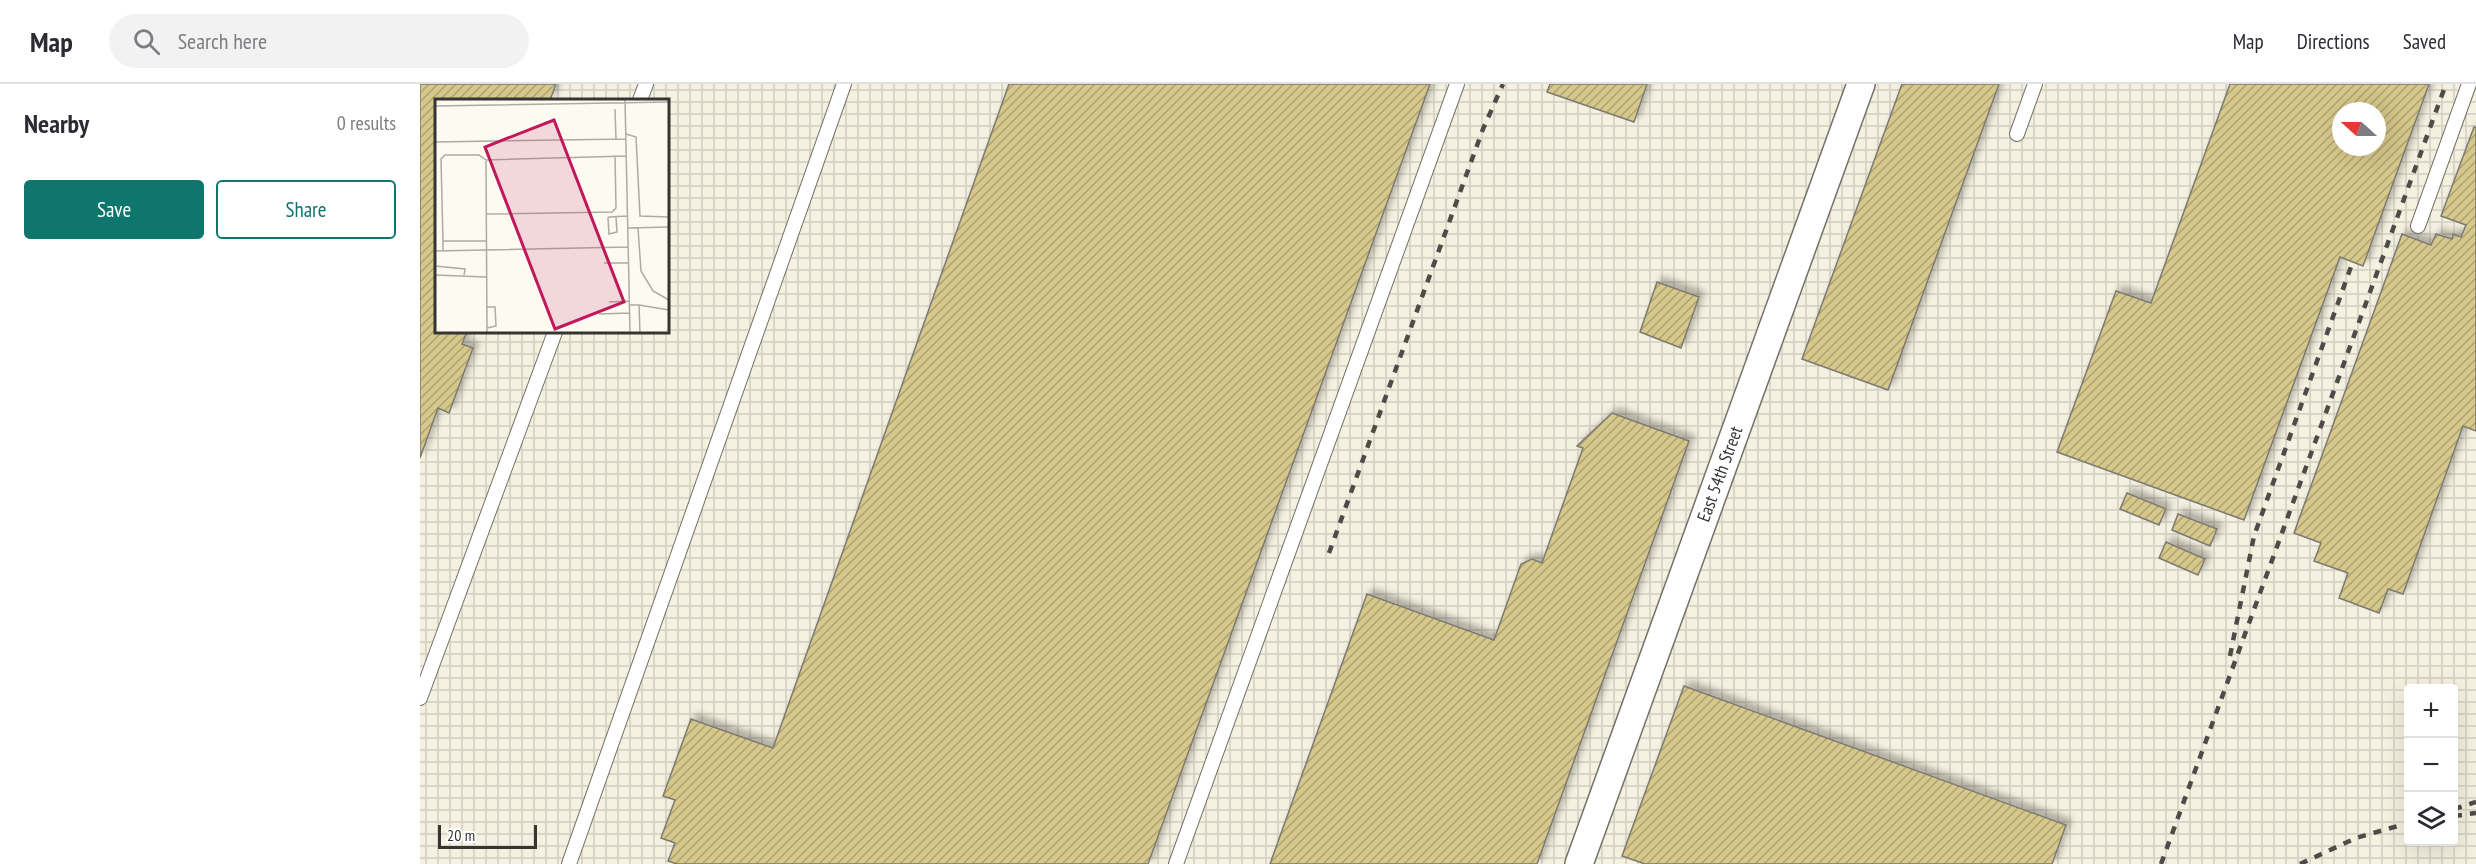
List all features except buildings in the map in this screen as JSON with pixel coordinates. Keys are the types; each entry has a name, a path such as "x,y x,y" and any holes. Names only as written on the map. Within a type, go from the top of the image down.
{"street":[{"name":"East 54th Street","path":"1579,864 1861,84"}],"lane":[{"path":"640,99 646,84"},
{"path":"569,864 844,84"},
{"path":"1176,864 1457,84"},
{"path":"2017,134 2035,84"},
{"path":"2418,226 2469,84"},
{"path":"420,698 555,333"}],"shaded area":[{"path":"420,84 2476,84 2476,864 420,864"}],"railway":[{"path":"1329,553 1483,129 1503,84"},
{"path":"2161,864 2446,84"},
{"path":"2230,656 2254,536 2352,264"},
{"path":"2458,808 2476,802"},
{"path":"2458,815 2476,813"},
{"path":"2300,864 2356,838 2404,824"}]}
